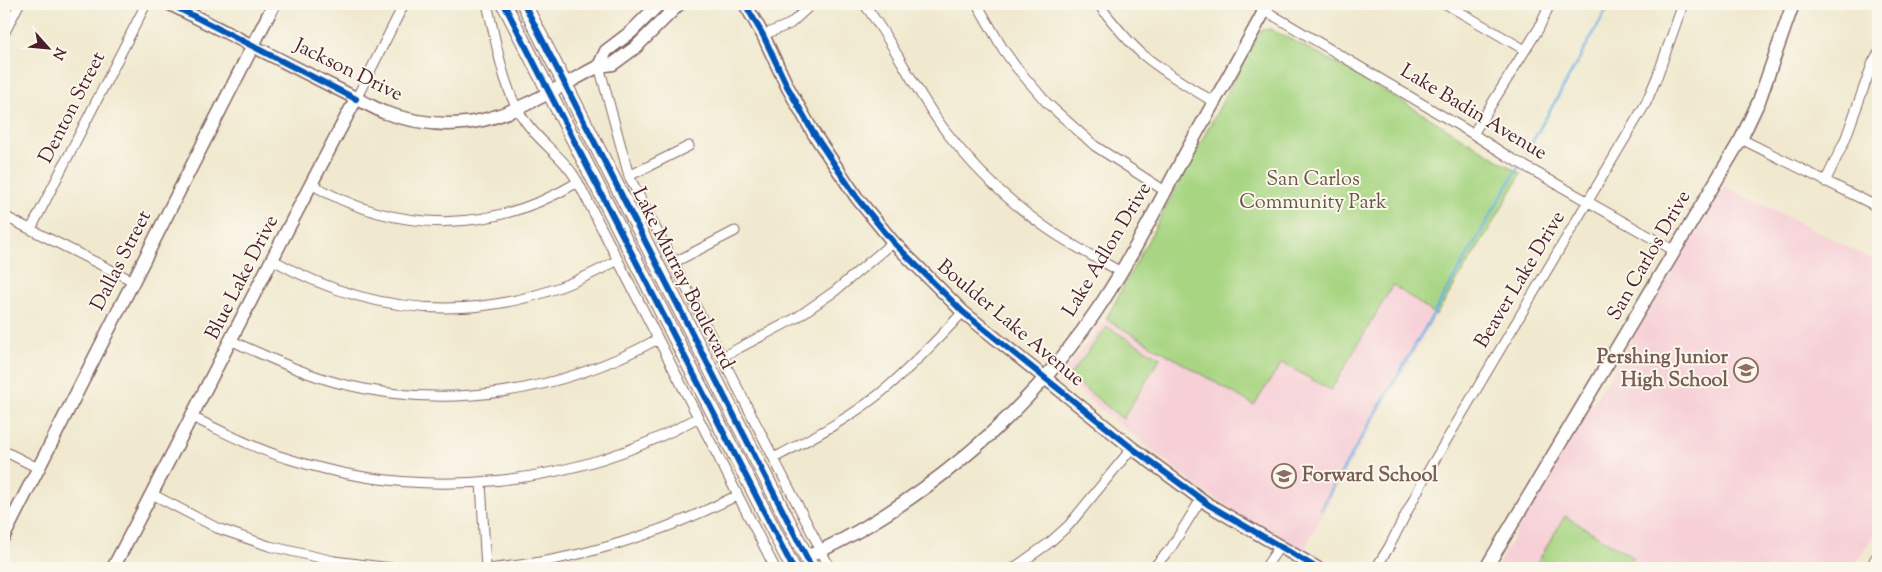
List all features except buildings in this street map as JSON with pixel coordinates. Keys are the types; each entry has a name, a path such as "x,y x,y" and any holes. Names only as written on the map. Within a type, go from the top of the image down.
{"main road":[{"name":"Lake Murray Boulevard","path":"504,4 792,568"},
{"name":"Lake Murray Boulevard","path":"524,4 809,563"},
{"path":"780,542 809,563"},
{"path":"1873,568 1878,559"}],"street":[{"path":"4,34 19,4"},
{"name":"Denton Street","path":"30,229 146,4"},
{"name":"Jackson Drive","path":"170,4 383,112 436,125 474,123 516,109 599,66 613,64 636,47 679,4"},
{"name":"Dallas Street","path":"4,536 274,4"},
{"name":"Blue Lake Drive","path":"113,568 232,341 404,4"},
{"path":"487,4 509,90 516,109 531,128 570,167 775,568"},
{"name":"Jackson Drive","path":"599,66 606,51 631,32 659,4"},
{"name":"Boulder Lake Avenue","path":"745,4 763,35 786,86 831,161 893,242 963,312 1045,376 1132,448 1201,499 1317,568"},
{"path":"763,35 790,24 812,4"},
{"path":"864,4 879,24 920,94 945,130 978,167 1045,227 1121,272"},
{"path":"977,4 1003,49 1047,103 1095,146 1165,191"},
{"path":"1098,4 1120,33 1142,54 1214,102"},
{"path":"1446,4 1525,50"},
{"path":"1473,134 1539,28 1550,4"},
{"name":"Beaver Lake Drive","path":"1376,568 1389,547 1427,473 1646,104 1683,4"},
{"name":"San Carlos Drive","path":"1486,568 1742,139 1759,101 1793,4"},
{"name":"Lake Adlon Drive","path":"809,563 821,551 854,534 944,474 997,428 1045,376 1084,328 1121,272 1214,102 1262,6"},
{"name":"Lake Badin Avenue","path":"1262,6 1509,157 1675,251"},
{"path":"1825,182 1845,140 1874,58 1878,54"},
{"name":"Lake Murray Boulevard","path":"599,66 629,176 830,568"},
{"path":"1742,139 1878,207"},
{"path":"629,176 690,146"},
{"path":"311,184 340,200 371,211 403,219 436,222 469,221 510,213 549,198 578,182"},
{"path":"4,216 133,281"},
{"path":"673,263 735,231"},
{"path":"722,357 796,318 835,291 893,242"},
{"path":"273,260 322,284 368,300 408,307 449,309 488,306 546,293 583,279 618,260"},
{"path":"774,458 844,418 889,385 963,312"},
{"path":"232,341 299,370 342,384 400,394 453,397 503,393 559,381 620,359 658,339"},
{"path":"192,417 267,452 335,472 406,482 481,482 541,474 595,461 648,442 697,418"},
{"path":"1014,568 1049,543 1069,525 1132,448"},
{"path":"4,451 38,468"},
{"path":"481,482 486,568"},
{"path":"152,494 217,528 269,546 334,561 391,568"},
{"path":"494,568 562,559 614,546 672,526 738,494"},
{"path":"1153,568 1171,548 1201,499"},
{"path":"1265,568 1280,546"}],"shaded area":[{"name":"Pershing Junior High School","path":"1725,186 1878,262 1878,526 1854,568 1496,568 1547,479"},
{"path":"1393,285 1436,315 1336,488 1304,550 1249,520 1202,490 1060,377 1106,319 1254,404 1282,362 1331,390"}],"green space":[{"name":"San Carlos Community Park","path":"1270,29 1366,80 1521,174 1436,315 1393,285 1331,390 1282,363 1254,405 1106,319 1261,30"},
{"path":"1107,327 1160,358 1123,419 1069,376"},
{"path":"1565,516 1634,558 1628,568 1534,568"}],"waterway":[{"path":"1526,153 1610,4"},
{"path":"1321,509 1519,166"}],"cycle path":[{"path":"170,4 356,99"},
{"path":"504,4 793,568"},
{"path":"524,4 812,568"},
{"path":"745,4 814,134 857,198 893,242 963,312 1132,448 1209,505 1317,568"}],"place":[{"name":"Pershing Junior High School","path":"1746,370"},
{"name":"Forward School","path":"1284,476"}]}
